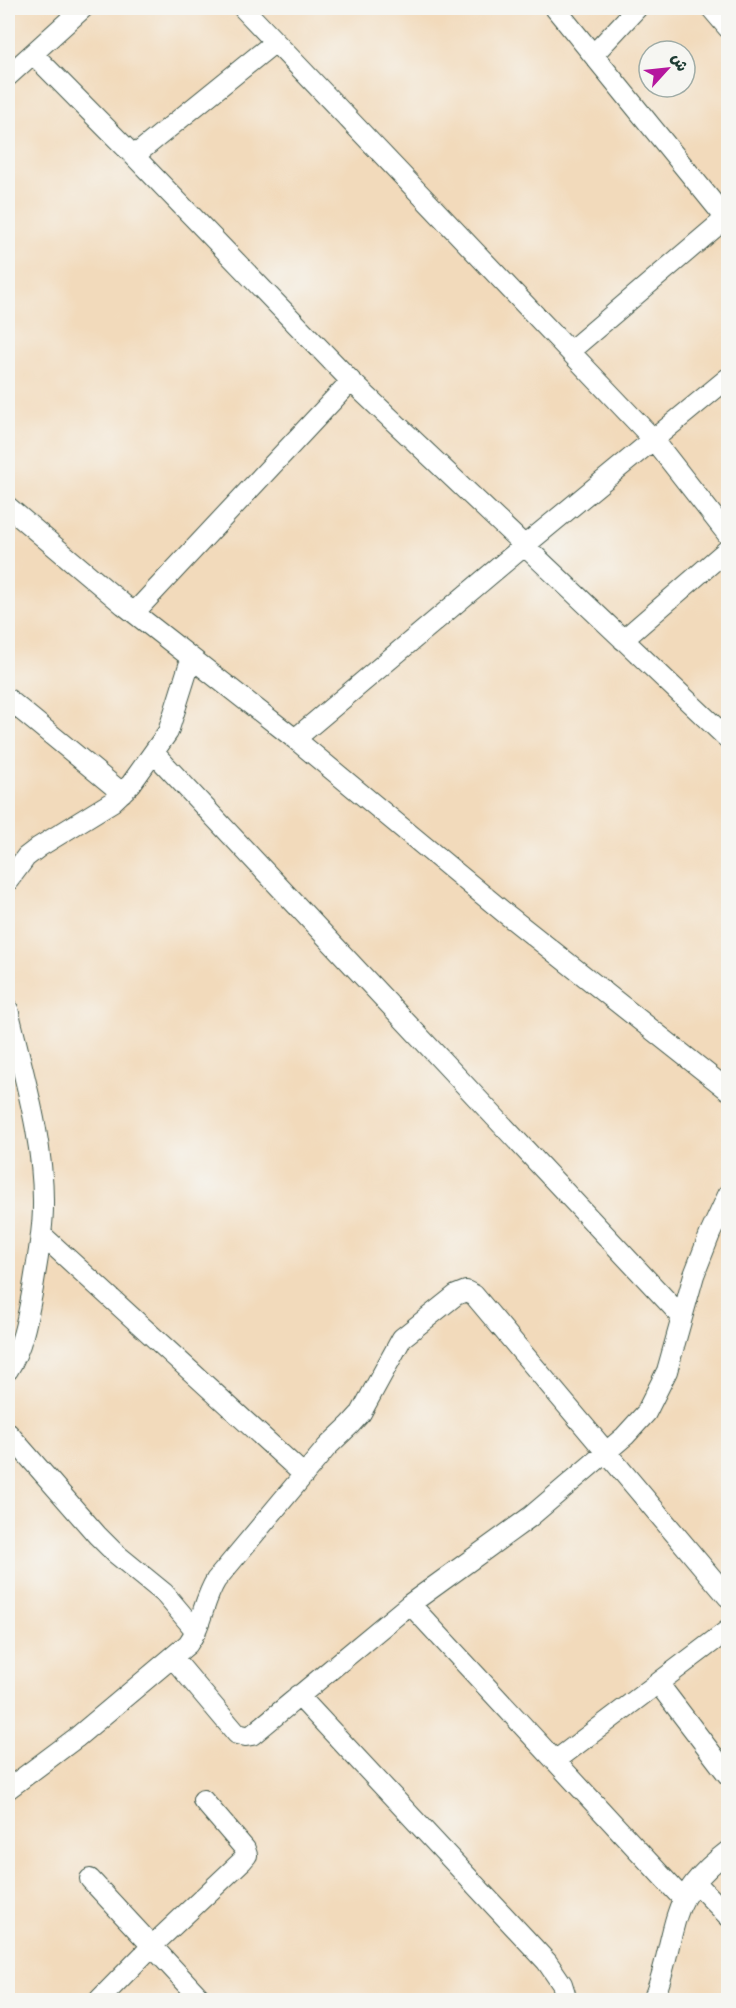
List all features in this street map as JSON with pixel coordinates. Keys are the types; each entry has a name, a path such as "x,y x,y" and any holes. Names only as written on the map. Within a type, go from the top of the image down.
{"street":[{"path":"8,76 83,8"},
{"path":"243,8 653,439 729,534"},
{"path":"555,8 727,219 570,351"},
{"path":"594,54 637,8"},
{"path":"711,8 729,28"},
{"path":"134,156 275,42"},
{"path":"33,54 351,381 729,739"},
{"path":"295,738 729,378"},
{"path":"134,613 351,381"},
{"path":"8,507 191,659 295,738 506,914 729,1090"},
{"path":"623,640 729,549"},
{"path":"8,881 26,857 112,802 131,784 168,732 191,659"},
{"path":"8,699 122,793"},
{"path":"154,753 682,1317"},
{"path":"8,1009 36,1131 41,1163 43,1206 42,1235 29,1310 19,1347 8,1370"},
{"path":"697,1065 729,1072"},
{"path":"172,1658 237,1734 246,1736 252,1734 410,1604 530,1517 625,1436 645,1413 667,1371 698,1264 729,1195"},
{"path":"42,1235 304,1475"},
{"path":"8,1790 76,1738 188,1644 196,1631 208,1593 216,1580 327,1447 361,1413 402,1338 456,1295 466,1291 474,1295 729,1597"},
{"path":"8,1433 97,1535 115,1553 164,1593 196,1631"},
{"path":"410,1604 683,1899"},
{"path":"555,1761 729,1630"},
{"path":"658,1683 729,1775"},
{"path":"298,1695 547,1962 562,1984 567,2001"},
{"path":"99,2001 152,1946 247,1855 245,1849 203,1800"},
{"path":"653,2001 683,1899 715,1861 729,1851"},
{"path":"90,1879 202,2001"},
{"path":"696,1882 729,1916"}]}
